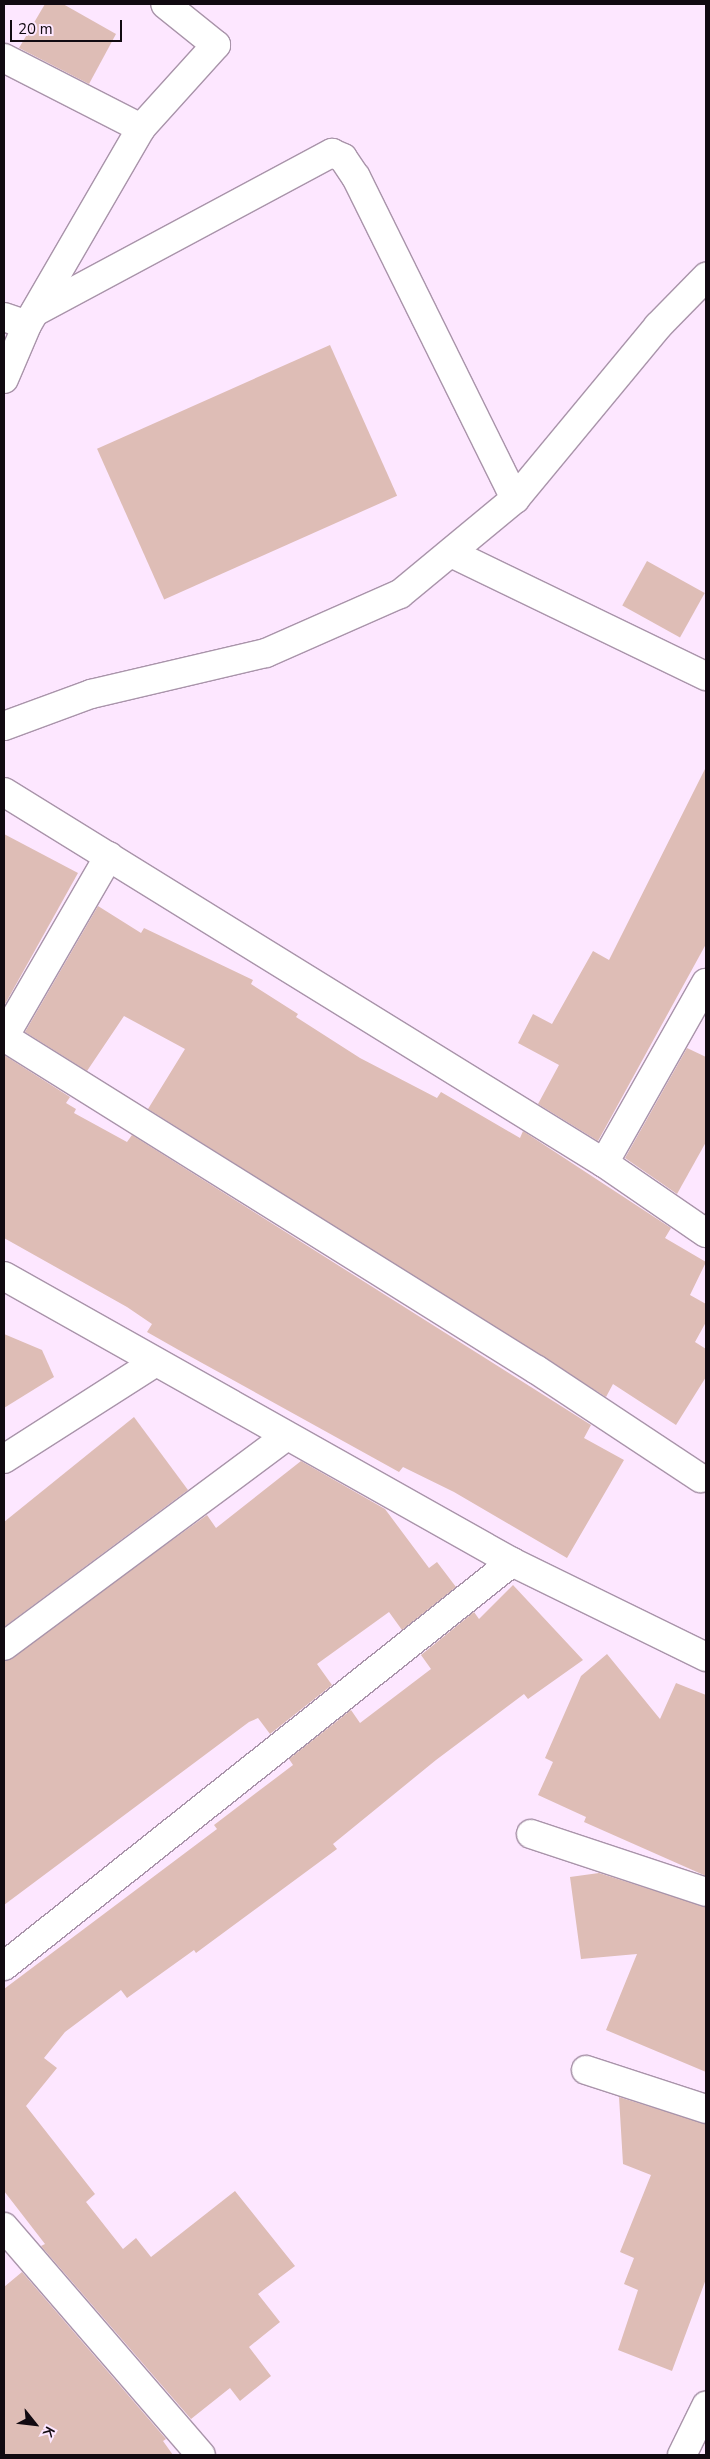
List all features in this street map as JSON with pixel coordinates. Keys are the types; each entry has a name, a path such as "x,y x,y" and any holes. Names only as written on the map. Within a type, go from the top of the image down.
{"street":[{"path":"4,379 22,318 141,128 216,45 165,4"},
{"path":"4,58 141,128"},
{"path":"22,318 332,154 343,158 356,177 515,500"},
{"path":"4,726 91,694 266,653 400,594 515,500 658,326 706,277"},
{"path":"452,553 706,676"},
{"path":"4,792 604,1163 706,1233"},
{"path":"109,856 4,1037 537,1370 700,1478"},
{"path":"604,1163 706,983"},
{"path":"4,1276 285,1437 512,1562 706,1657"},
{"path":"4,1459 154,1363"},
{"path":"4,1646 285,1437"},
{"path":"4,1966 512,1562"},
{"path":"530,1834 706,1892"},
{"path":"586,2070 706,2109"},
{"path":"4,2227 201,2455"},
{"path":"682,2455 706,2406"}],"building":[{"path":"45,4 63,4 116,34 89,84 19,48"},
{"path":"330,345 397,496 164,599 97,449"},
{"path":"647,561 705,593 680,638 622,606"},
{"path":"706,767 706,944 598,1141 538,1104 559,1065 518,1043 533,1014 552,1024 593,951 609,960"},
{"path":"4,834 78,873 4,1006"},
{"path":"98,906 141,933 144,928 253,980 251,984 298,1014 296,1017 360,1058 437,1098 441,1092 520,1138 523,1131 671,1228 665,1238 706,1262 690,1295 706,1304 706,1322 695,1342 706,1349 706,1377 676,1425 613,1384 606,1397 148,1109 185,1049 124,1016 87,1071 25,1032"},
{"path":"687,1048 706,1057 706,1142 677,1194 625,1158"},
{"path":"4,1055 70,1097 66,1103 76,1109 74,1113 127,1142 132,1135 591,1425 584,1438 624,1460 567,1558 454,1492 403,1467 399,1472 147,1332 152,1324 127,1307 4,1238"},
{"path":"4,1334 42,1350 54,1377 4,1408"},
{"path":"134,1417 188,1490 4,1627 4,1522"},
{"path":"301,1461 385,1509 429,1568 437,1562 456,1587 402,1630 389,1612 317,1664 332,1685 270,1734 258,1718 249,1722 4,1905 4,1661 207,1515 216,1528"},
{"path":"513,1585 583,1660 528,1699 524,1694 436,1760 333,1844 337,1849 196,1953 194,1950 127,1998 121,1990 65,2032 44,2058 57,2068 26,2106 95,2194 86,2202 123,2249 136,2238 151,2257 235,2191 295,2266 258,2294 280,2322 249,2347 271,2376 240,2401 230,2388 191,2419 41,2246 45,2244 4,2191 4,1989 217,1829 214,1825 293,1765 289,1759 351,1710 360,1723 431,1669 421,1655 474,1612 479,1619"},
{"path":"607,1654 660,1719 676,1683 706,1695 706,1876 584,1822 586,1817 538,1795 553,1762 545,1758 581,1676"},
{"path":"599,1873 706,1907 706,2072 606,2030 637,1954 581,1959 570,1877"},
{"path":"619,2097 706,2124 706,2279 672,2371 618,2350 638,2290 624,2284 634,2258 620,2252 651,2175 623,2164"},
{"path":"22,2272 166,2439 163,2441 173,2455 4,2455 4,2287"}]}
